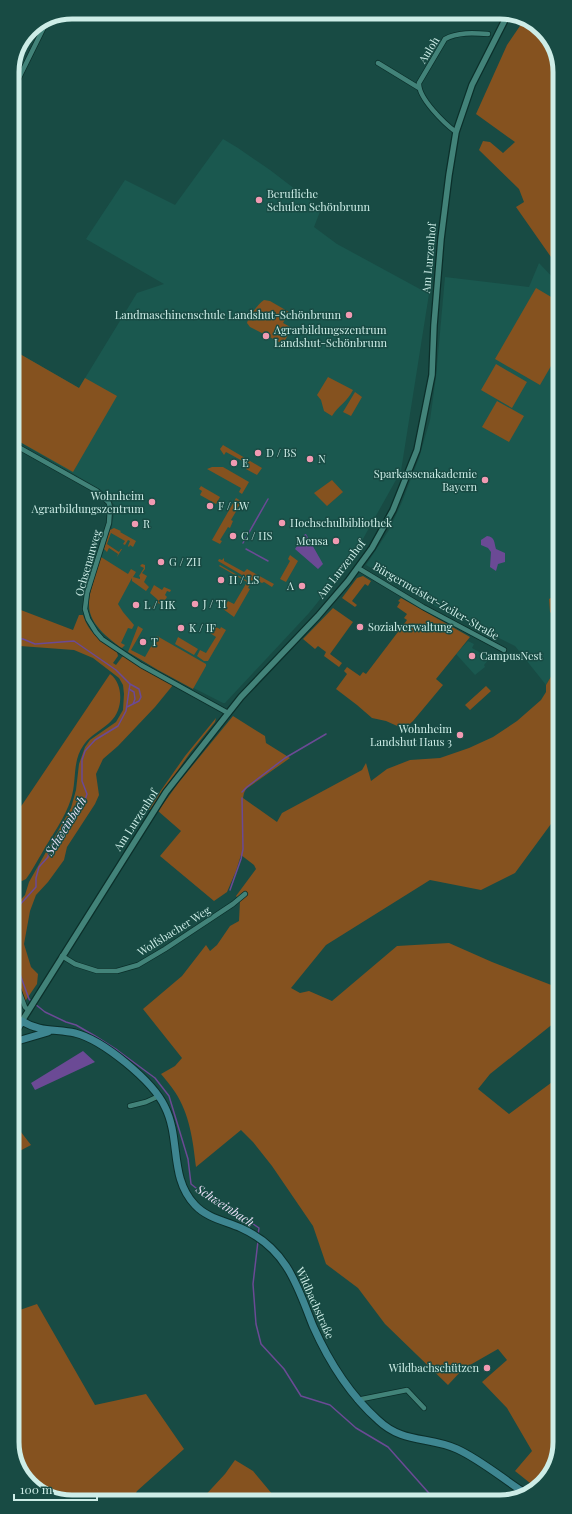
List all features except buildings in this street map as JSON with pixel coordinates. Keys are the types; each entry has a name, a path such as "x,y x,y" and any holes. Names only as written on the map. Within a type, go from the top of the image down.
{"main road":[{"name":"Wildbachstraße","path":"22,1021 38,1029 77,1034 102,1046 129,1065 159,1096 168,1116 178,1175 188,1198 208,1215 250,1233 270,1247 280,1258 290,1273 324,1350 340,1377 357,1400 377,1420 389,1429 404,1436 443,1444 458,1450 521,1490"},
{"name":"Am Lurzenhof","path":"19,1026 22,1021"},
{"path":"19,1041 52,1031"}],"street":[{"name":"Am Lurzenhof","path":"22,1021 166,792 228,713 272,663 318,616 358,568 380,536 393,510 417,450 432,375 434,325 441,239 456,132 472,84 505,19"},
{"path":"19,78 44,27"},
{"name":"Auloh","path":"419,88 419,83 422,77 445,39 459,34 488,34"},
{"path":"378,63 419,88 421,94 441,119 456,132"},
{"name":"Ochsenauweg","path":"19,447 97,491 109,503 109,523 87,593 86,609 88,619 96,632 110,644 141,665 228,713"},
{"name":"Bürgermeister-Zeiler-Straße","path":"358,568 423,606 504,650"},
{"name":"Wolfsbacher Weg","path":"62,956 75,964 96,971 117,971 138,965 227,908 245,894"},
{"path":"19,991 25,1006 30,1008"},
{"path":"130,1106 146,1102 159,1096"},
{"path":"357,1400 407,1390 424,1408"}],"shaded area":[{"path":"521,24 540,37 549,52 553,65 553,260 516,207 524,202 519,189 479,150 483,141 490,142 503,153 515,142 476,114 507,45"},
{"path":"223,139 270,170 321,209 314,227 337,244 429,294 401,471 350,562 309,613 225,703 158,670 120,647 102,633 94,623 88,603 104,549 107,551 109,548 118,554 119,552 107,544 111,533 115,506 106,493 19,442 19,353 79,388 137,293 164,284 86,239 125,180 175,205"},
{"name":"Sparkassenakademie Bayern","path":"539,263 553,278 553,673 546,685 515,646 442,610 366,565 389,530 402,502 419,458 430,420 436,377 445,277 529,287"},
{"path":"536,288 553,298 553,363 540,385 495,359"},
{"path":"264,300 270,301 289,312 283,323 292,328 283,344 250,327 247,323 254,310"},
{"path":"19,353 79,388 85,378 117,396 73,472 19,441"},
{"path":"496,364 527,382 512,408 481,390"},
{"path":"328,377 353,390 332,416 324,411 321,400 317,395"},
{"path":"355,392 362,397 351,416 343,412"},
{"path":"497,401 524,416 509,442 482,427"},
{"path":"223,445 262,468 257,475 246,469 248,464 226,452 224,455 220,449"},
{"path":"212,467 223,467 249,482 242,494 239,492 241,488 207,469"},
{"path":"332,480 343,492 327,506 314,493"},
{"path":"201,486 220,497 216,504 200,495 202,491 199,489"},
{"path":"236,498 244,503 241,503 231,520 233,521 230,528 228,527 220,540 222,541 220,544 212,540"},
{"path":"114,528 136,541 133,547 130,545 129,547 130,541 128,540 125,545 123,544 125,541 111,533 107,544 119,552 122,549 117,557 118,554 109,548 107,552 104,549 110,530"},
{"path":"305,534 323,564 318,569 295,549"},
{"path":"487,536 493,539 496,549 505,553 505,562 498,564 496,571 490,567 491,552 488,548 481,545 481,540"},
{"path":"290,555 298,561 286,582 280,579 290,561 288,559"},
{"path":"101,557 128,574 131,569 136,572 133,577 140,579 139,576 144,568 140,566 142,564 145,565 145,569 142,573 147,576 144,582 149,587 146,591 132,581 132,578 118,604 134,625 132,629 128,628 121,643 125,645 122,648 106,636 91,617 89,607 90,597"},
{"path":"224,558 224,561 244,572 247,569 274,584 272,587 264,582 262,583 255,580 254,582 218,561 219,559 222,560"},
{"path":"220,565 251,583 248,588 250,589 234,617 223,609 228,601 234,604 247,582 219,566"},
{"path":"363,576 371,581 368,586 365,584 352,601 357,605 355,607 342,598 357,578"},
{"path":"154,585 162,590 164,587 171,590 170,592 167,591 165,595 167,597 162,605 158,603 154,609 152,608 157,599 150,593"},
{"path":"553,597 553,615 550,612 549,599"},
{"path":"401,598 470,637 436,679 443,685 413,721 404,729 386,721 372,718 336,689 347,674 344,671 347,667 360,676 363,672 366,674 407,620 404,618 407,614 397,607 400,602 398,601"},
{"path":"333,608 353,622 330,654 342,663 339,667 324,656 326,652 318,646 315,649 303,639"},
{"path":"19,609 73,630 79,615 83,615 93,633 101,641 117,652 118,656 113,663 116,665 124,656 152,674 173,685 155,707 118,746 103,759 96,774 99,795 95,804 67,847 64,860 48,882 36,895 30,911 24,944 31,967 38,974 37,984 26,1000 25,1007 19,991 19,902 25,895 29,882 71,808 76,790 79,764 85,747 90,740 116,722 123,710 124,694 123,685 119,678 93,658 74,650 20,646"},
{"path":"138,626 143,629 131,650 145,657 157,636 206,664 193,689 128,652"},
{"path":"214,626 220,629 221,627 226,630 208,661 204,661 197,656 200,650 206,653 216,637 210,633"},
{"path":"178,637 198,649 194,655 175,644"},
{"name":"CampusNest","path":"468,641 474,644 472,648 490,658 484,665 485,667 475,675 456,654"},
{"path":"553,673 553,821 515,873 481,890 430,880 326,945 291,988 300,993 309,991 332,1001 397,946 449,943 492,962 553,986 553,1024 490,1074 478,1089 509,1114 553,1081 553,1449 550,1459 542,1474 532,1484 515,1471 532,1451 507,1408 482,1382 507,1360 498,1349 463,1369 448,1385 385,1324 358,1288 326,1264 313,1226 272,1166 253,1142 241,1130 196,1167 192,1138 184,1110 175,1092 161,1074 175,1066 182,1058 143,1009 182,976 206,945 210,951 217,945 230,926 239,921 240,901 236,896 256,869 254,865 241,855 227,892 214,901 160,856 181,831 158,811 179,782 233,716 265,736 266,743 290,758 246,789 244,793 243,798 277,822 282,813 362,770 366,763 371,781 387,769 410,760 440,758 469,748 493,737 517,721 541,700 546,692 546,685"},
{"path":"110,674 118,685 120,694 119,707 113,719 92,736 83,746 77,758 73,792 62,820 30,873 26,879 22,881 19,880 19,808"},
{"path":"486,686 491,691 470,710 465,705"},
{"path":"216,718 215,722 190,753 150,810 148,809 185,756"},
{"path":"83,1051 95,1062 35,1090 31,1083"},
{"path":"19,1129 31,1145 19,1151"},
{"path":"37,1304 95,1405 146,1394 184,1449 137,1491 135,1495 62,1494 52,1491 40,1484 28,1471 19,1449 19,1310"},
{"path":"235,1460 253,1471 273,1495 206,1495 225,1474"}],"waterway":[{"path":"243,543 268,499"},
{"path":"246,549 268,561"},
{"name":"Schweinbach","path":"19,639 35,644 74,641 116,670 130,684 126,711 118,726 95,740 85,751 82,760 82,781 87,794 85,800 72,813 61,834 55,840 55,844 49,851 48,857 39,867 36,878 36,887 19,906"},
{"path":"130,684 139,689 141,697 139,701 133,704"},
{"path":"127,707 133,704 135,699 134,692 129,689"},
{"path":"242,792 285,758 326,734"},
{"path":"230,890 243,849 242,798"},
{"name":"Schweinbach","path":"19,972 29,999 32,1002"},
{"name":"Schweinbach","path":"35,1004 45,1012 76,1025 95,1036 155,1078 169,1096 188,1159 191,1184 211,1200 240,1215 259,1228 258,1235"},
{"name":"Schweinbach","path":"258,1241 253,1284 256,1324 261,1344 284,1369 301,1396 330,1405 356,1428 388,1447 431,1495"}],"place":[{"name":"Berufliche Schulen Schönbrunn","path":"259,200"},
{"name":"Landmaschinenschule Landshut-Schönbrunn","path":"349,315"},
{"name":"Agrarbildungszentrum Landshut-Schönbrunn","path":"266,336"},
{"name":"D / BS","path":"258,453"},
{"name":"N","path":"310,459"},
{"name":"E","path":"234,463"},
{"name":"Sparkassenakademie Bayern","path":"485,480"},
{"name":"Wohnheim Agrarbildungszentrum","path":"152,502"},
{"name":"F / LW","path":"210,506"},
{"name":"Hochschulbibliothek","path":"282,523"},
{"name":"R","path":"135,524"},
{"name":"C / HS","path":"233,536"},
{"name":"Mensa","path":"336,541"},
{"name":"G / ZH","path":"161,562"},
{"name":"H / LS","path":"221,580"},
{"name":"A","path":"302,586"},
{"name":"J / TI","path":"195,604"},
{"name":"L / HK","path":"136,605"},
{"name":"Sozialverwaltung","path":"360,627"},
{"name":"K / IF","path":"181,628"},
{"name":"T","path":"143,642"},
{"name":"CampusNest","path":"472,656"},
{"name":"Wohnheim Landshut Haus 3","path":"460,735"},
{"name":"Wildbachschützen","path":"487,1368"}]}
